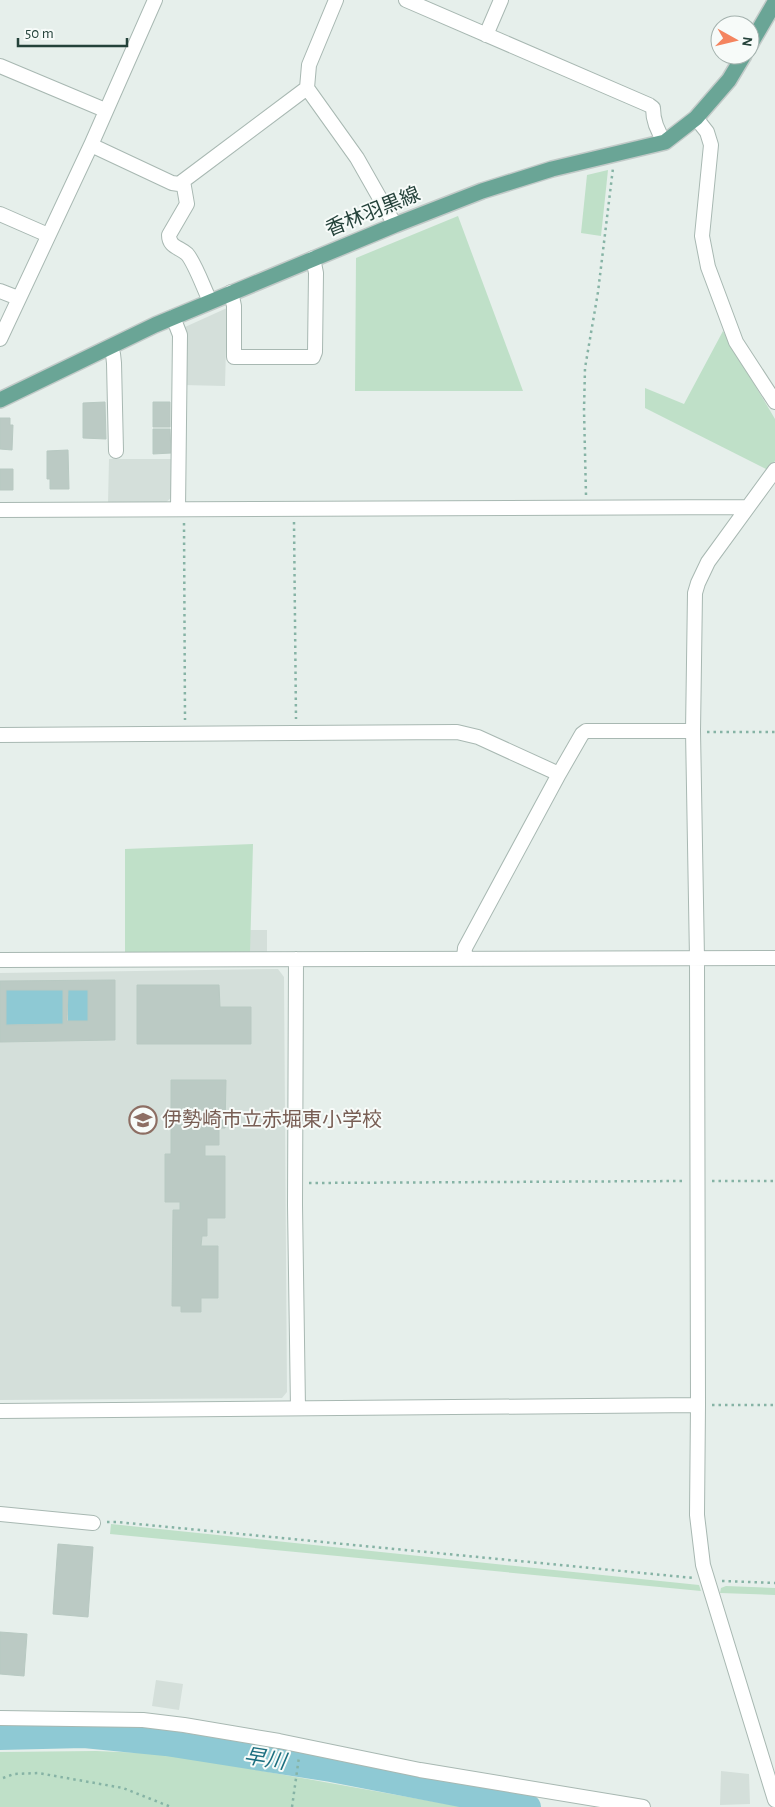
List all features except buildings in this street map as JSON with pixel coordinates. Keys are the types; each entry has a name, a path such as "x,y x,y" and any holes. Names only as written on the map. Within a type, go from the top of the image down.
{"main road":[{"path":"760,28 775,2"},
{"name":"香林羽黒線","path":"0,400 173,317 395,224 482,191 552,169 665,142 696,118 729,80 738,65"}],"street":[{"path":"0,339 91,144 155,0"},
{"path":"336,0 309,65 307,88 357,158 395,224"},
{"path":"406,0 649,105 653,108 658,133 665,142"},
{"path":"486,35 501,0"},
{"path":"0,66 105,110"},
{"path":"91,144 172,183 178,184 307,88"},
{"path":"696,118 707,132 711,145 702,236 708,267 736,342 775,402"},
{"path":"183,181 187,204 169,235 169,240 188,256 210,301"},
{"path":"0,214 48,235"},
{"path":"231,292 234,306 234,357 313,357 315,352 316,273 313,258"},
{"path":"0,291 18,298"},
{"path":"173,317 180,335 181,509"},
{"path":"109,348 114,363 116,451"},
{"path":"775,470 708,562 698,583 695,593 693,731 696,958 698,1536 707,1580 775,1800"},
{"path":"0,510 748,507"},
{"path":"464,958 465,948 582,734 586,731 693,731"},
{"path":"0,735 457,732 478,737 559,774"},
{"path":"0,960 775,958"},
{"path":"296,959 298,1408"},
{"path":"0,1411 698,1405"},
{"path":"0,1514 93,1522"},
{"path":"0,1718 144,1720 184,1725 279,1741 420,1770 643,1807"}],"path":[{"path":"587,508 584,368 598,292 615,154"},
{"path":"181,509 184,734"},
{"path":"293,509 296,733"},
{"path":"693,731 775,732"},
{"path":"296,1183 775,1181"},
{"path":"698,1405 775,1405"},
{"path":"93,1522 127,1522 707,1580 775,1583"},
{"path":"292,1807 299,1751"},
{"path":"3,1778 14,1774 38,1773 123,1788 171,1807"}],"shaded area":[{"path":"227,308 225,386 183,385 185,327"},
{"path":"109,459 172,459 172,497 165,503 108,503"},
{"path":"250,930 267,930 267,953 250,953"},
{"name":"伊勢崎市立赤堀東小学校","path":"278,969 284,977 287,1392 282,1398 0,1400 0,973"},
{"path":"156,1680 183,1684 179,1710 152,1706"},
{"path":"721,1771 749,1774 750,1804 720,1805"}],"green space":[{"path":"608,170 601,236 581,233 587,175"},
{"path":"458,216 523,391 355,391 356,258"},
{"path":"723,331 775,419 775,461 768,470 645,408 645,388 684,404"},
{"path":"253,844 250,953 125,954 125,849"},
{"path":"111,1524 699,1585 701,1591 110,1534"},
{"path":"726,1586 775,1588 775,1595 720,1593 721,1588"},
{"path":"96,1751 168,1754 464,1807 0,1807 0,1752"}],"water":[{"path":"6,990 63,990 63,1024 6,1025"},
{"path":"68,990 88,990 88,1021 68,1021"}],"waterway":[{"name":"早川","path":"0,1737 84,1735 166,1743 331,1769 528,1807"}],"place":[{"name":"伊勢崎市立赤堀東小学校","path":"143,1120"}]}
